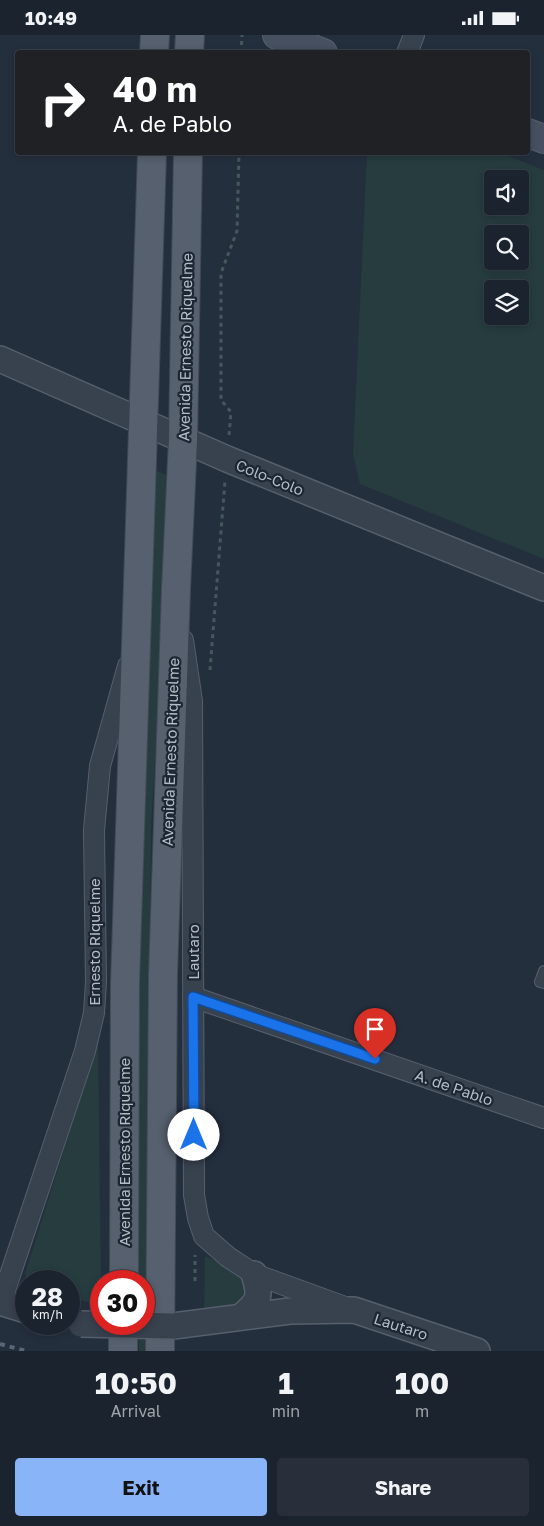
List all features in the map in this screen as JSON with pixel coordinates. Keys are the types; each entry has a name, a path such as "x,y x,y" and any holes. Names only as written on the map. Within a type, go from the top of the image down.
{"main road":[{"path":"154,50 155,35"},
{"path":"189,50 190,35"},
{"path":"277,35 315,50"},
{"path":"530,134 544,139"},
{"name":"Avenida Ernesto Riquelme","path":"124,1270 125,984 152,155"},
{"name":"Avenida Ernesto Riquelme","path":"160,1351 163,974 176,589 184,440 188,155"},
{"path":"123,1335 123,1351"}],"street":[{"path":"408,50 414,35"},
{"name":"Colo-Colo","path":"0,359 226,459 544,588"},
{"name":"Lautaro","path":"176,589 192,701 194,1195 198,1218 204,1236 228,1257 254,1274 477,1351"},
{"name":"Ernesto Riquelme","path":"1,1302 85,1051 94,1013 96,983 94,830 100,766 137,633"},
{"name":"A. de Pablo","path":"193,997 544,1118"},
{"path":"242,1316 253,1306 257,1299 259,1289 254,1274"},
{"path":"1,1302 15,1306"},
{"name":"Lautaro","path":"80,1323 173,1326 290,1311 354,1310"}],"lane":[{"path":"544,971 540,982 544,983"}],"path":[{"path":"241,50 242,35"}],"green space":[{"path":"367,155 505,155 544,170 544,559 360,484 353,454"},
{"path":"157,471 172,477 151,827 148,1270 138,1270 135,1098 142,676"},
{"path":"98,1041 101,1270 90,1270 90,1303 80,1300 80,1270 26,1270"},
{"path":"205,1256 240,1271 249,1284 244,1305 204,1311"},
{"path":"139,1335 147,1335 147,1351 139,1351"}],"railway":[{"path":"0,1344 26,1351"}],"route":[{"path":"194,1135 193,997 375,1059"}]}
